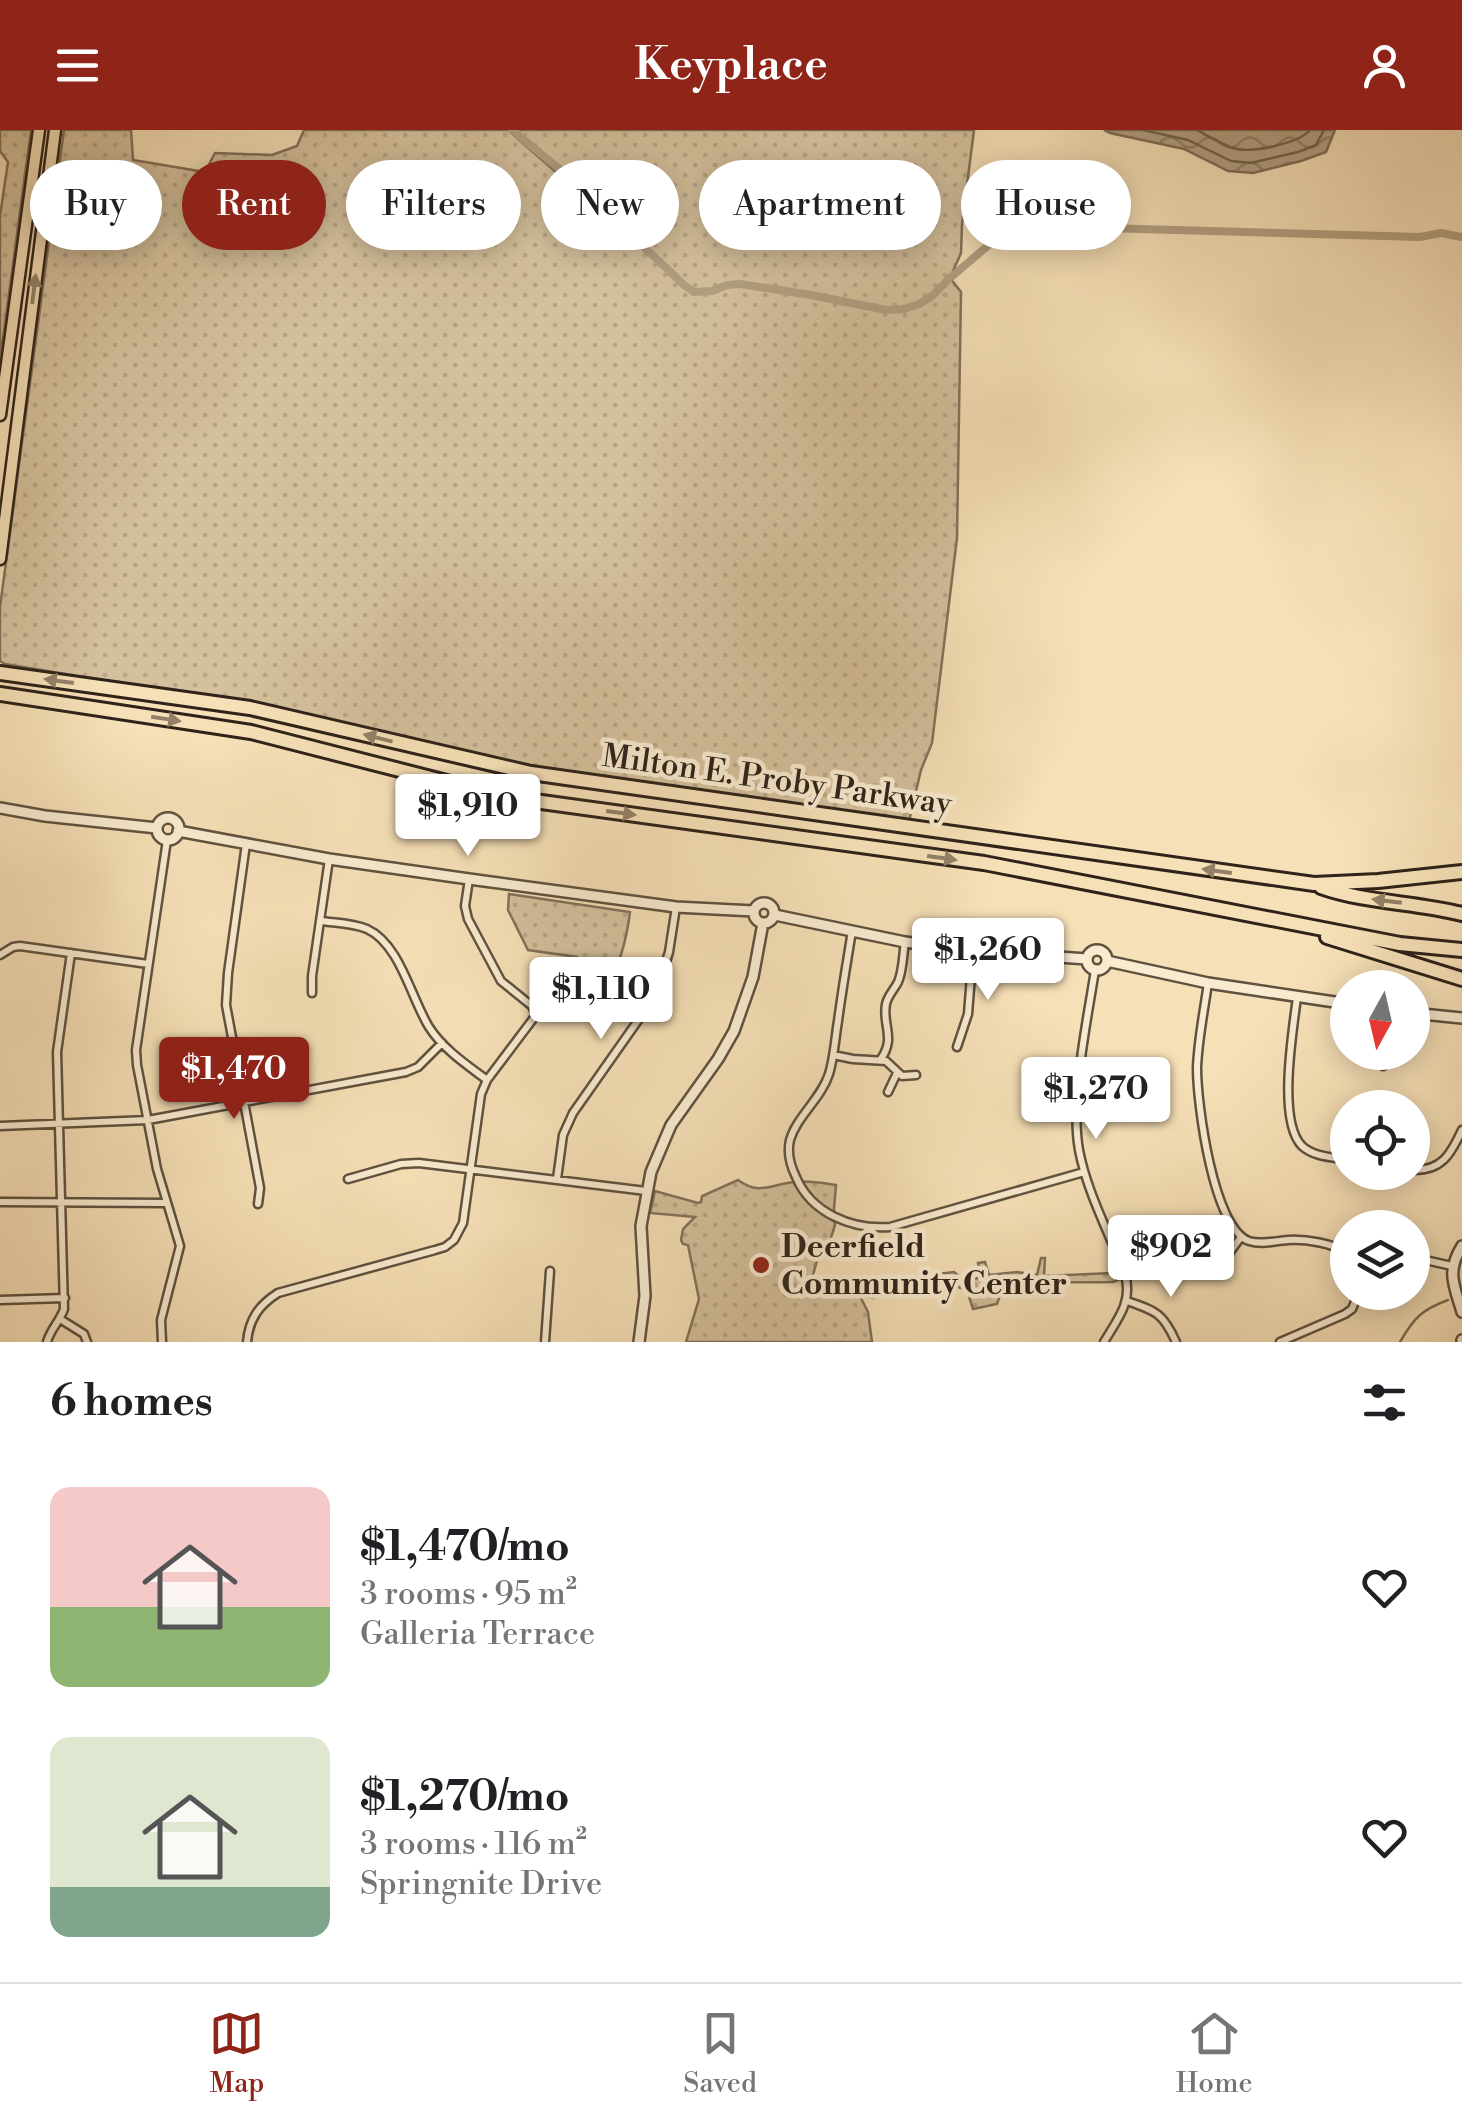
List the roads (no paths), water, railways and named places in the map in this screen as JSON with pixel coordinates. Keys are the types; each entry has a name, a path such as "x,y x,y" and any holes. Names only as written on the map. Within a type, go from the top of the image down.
{"highway":[{"name":"Milton E. Proby Parkway","path":"0,673 250,708 531,773 1314,884"},
{"name":"Milton E. Proby Parkway","path":"0,694 251,732 527,800 984,863 1268,918"},
{"path":"1416,877 1462,864"},
{"path":"1314,884 1462,872"},
{"path":"1314,884 1346,896 1462,914"},
{"path":"1268,918 1400,944 1462,950"},
{"path":"1268,918 1462,979"}],"main road":[{"path":"0,415 39,130"},
{"path":"0,560 56,130"}],"street":[{"path":"0,808 157,828"},
{"path":"170,818 176,822 178,831 167,840 157,828 170,818"},
{"path":"178,831 469,879 676,906 754,911"},
{"path":"162,1342 162,1320 180,1253 157,1169 136,1050 167,840"},
{"path":"246,844 226,1005 260,1188 258,1204"},
{"path":"312,993 330,859"},
{"path":"247,1342 257,1310 278,1293 444,1247 454,1240 463,1223 478,1106 487,1080 536,1015 532,1006 500,980 468,919 465,906 469,879"},
{"path":"761,903 768,903 774,908 774,915 772,921 763,924 755,918 754,911 761,903"},
{"path":"557,1179 567,1125 659,984 676,906"},
{"path":"774,915 905,942 1086,959"},
{"path":"321,921 357,926 382,939 428,1025 442,1043 487,1080"},
{"path":"638,1342 645,1296 641,1226 646,1191 664,1138 734,1031 753,977 763,924"},
{"path":"852,930 825,1083 794,1130 789,1150 792,1170 805,1196 839,1218 866,1227 890,1227 1084,1172"},
{"path":"881,1060 889,1042 887,999 900,979 905,942"},
{"path":"0,954 20,946 148,964"},
{"path":"1086,959 1096,950 1103,952 1108,961 1208,983 1330,1001"},
{"path":"957,1047 968,1014 972,951"},
{"path":"47,1342 64,1309 57,1052 71,953"},
{"path":"1086,959 1095,970 1104,968 1108,961"},
{"path":"1095,970 1076,1110 1077,1137 1084,1172 1125,1275 1128,1292 1104,1342"},
{"path":"1208,983 1197,1065 1200,1104 1210,1171 1232,1226 1241,1237 1263,1243 1298,1240 1330,1245"},
{"path":"1297,996 1288,1072 1294,1134 1304,1148 1330,1156"},
{"path":"532,1006 540,997"},
{"path":"1430,1015 1462,1018"},
{"path":"0,1126 148,1120 406,1072 418,1067 442,1043"},
{"path":"832,1056 881,1060 902,1076 916,1075"},
{"path":"888,1092 896,1072"},
{"path":"1430,1168 1452,1152 1462,1130"},
{"path":"348,1179 410,1162 646,1191"},
{"path":"0,1202 167,1203"},
{"path":"1230,1252 1241,1237"},
{"path":"1462,1246 1452,1266 1452,1283 1462,1312"},
{"path":"444,1247 450,1258"},
{"path":"1430,1261 1452,1266"},
{"path":"545,1342 550,1272"},
{"path":"0,1300 64,1298"},
{"path":"1127,1301 1159,1314 1176,1342"},
{"path":"1280,1342 1350,1310"},
{"path":"60,1320 84,1334 87,1342"}],"water":[{"path":"1104,130 1335,130 1326,152 1253,173 1228,171 1184,149"}],"waterway":[{"path":"512,130 579,185 694,292 740,284 886,310 904,309 932,296 997,238 1023,230 1070,227 1420,237 1441,233 1462,237"},
{"path":"1400,1342 1419,1316 1448,1300"}],"place":[{"name":"Deerfield Community Center","path":"761,1265"}]}
